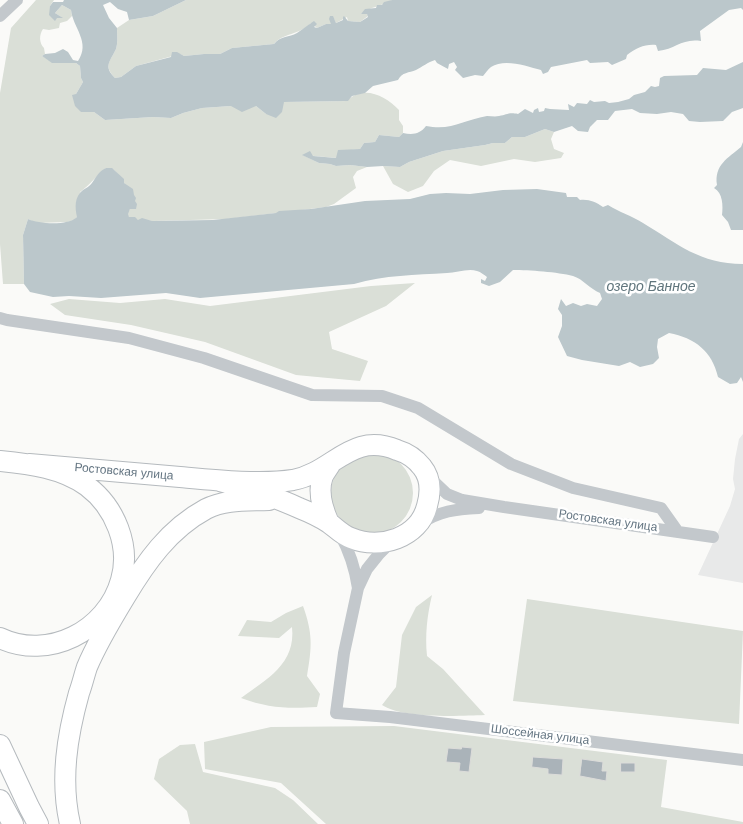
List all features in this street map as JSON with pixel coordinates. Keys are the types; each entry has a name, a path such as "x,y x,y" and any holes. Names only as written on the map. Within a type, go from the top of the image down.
{"main road":[{"path":"372,445 391,447 408,454 421,466 429,477 430,498 426,513 417,526 405,536 392,541 364,542 350,538 334,527 280,500 255,490 220,481 290,480 303,478 316,473 358,446 372,445"},
{"path":"0,461 29,464 64,474 86,486 102,500 115,519 122,541 124,560 121,580 112,602 88,628 70,638 48,646 20,645 0,638"},
{"path":"332,463 323,476 320,488 324,512 334,527"},
{"name":"Ростовская улица","path":"29,464 220,481"},
{"path":"70,824 66,808 65,764 77,700 87,668 107,628 143,566 178,527 207,508 230,501 280,500"},
{"path":"0,745 38,824"}],"street":[{"path":"0,16 17,0"},
{"path":"0,318 129,338 204,358 312,395 382,396 418,408 511,464 573,488 661,508 678,532"},
{"path":"429,477 447,494 462,500 504,507"},
{"path":"417,526 431,516 456,509 504,507"},
{"name":"Ростовская улица","path":"504,507 713,537"},
{"path":"334,527 356,568 358,588"},
{"path":"358,588 367,569 378,554 392,541"},
{"name":"Шоссейная улица","path":"358,588 344,653 336,714 390,717 743,760"}],"shaded area":[{"path":"36,0 54,0 50,6 50,12 56,18 61,17 55,13 62,5 71,10 72,16 67,21 60,23 59,28 43,29 40,39 45,54 42,56 52,62 76,63 80,66 83,82 76,94 81,112 94,112 105,120 153,117 171,118 202,108 256,106 266,114 284,102 347,101 360,93 367,93 388,100 399,110 399,120 403,126 403,133 399,137 379,135 375,142 364,143 360,149 351,150 337,158 303,155 319,163 336,166 367,167 357,171 353,177 356,188 334,204 326,207 227,219 152,221 129,217 127,214 133,203 133,194 115,171 106,168 80,192 77,217 74,220 36,223 28,219 23,235 24,284 3,284 0,244 0,93 11,28"},
{"path":"186,0 392,0 361,14 367,14 368,16 360,22 348,21 347,17 336,23 334,19 332,24 326,24 317,28 311,23 302,30 277,40 274,44 232,48 220,54 184,56 180,54 136,66 121,77 115,78 108,67 117,47 117,28 129,20 153,16"},
{"path":"545,129 554,132 551,139 554,149 564,153 561,158 535,162 514,159 481,166 450,160 434,171 423,186 408,192 393,184 383,166 400,167 409,162 443,151 493,143 505,143 512,137 525,137"},
{"path":"415,283 386,306 329,332 332,349 368,361 360,381 296,375 205,342 131,325 65,315 50,304 69,299 120,303 165,299 210,306 371,286"},
{"path":"743,434 743,583 698,575 730,506 735,489 733,479 735,459 739,439"},
{"path":"372,452 388,455 401,464 410,477 413,493 410,509 401,522 388,531 372,534 356,531 343,522 334,509 331,493 334,477 343,464 356,455"},
{"path":"432,595 427,626 427,656 443,669 485,715 417,715 403,713 382,705 396,687 402,635 416,607"},
{"path":"527,599 743,631 739,724 513,701"},
{"path":"303,606 309,625 311,641 307,676 320,694 317,707 278,707 241,698 278,669 289,651 292,640 292,627 279,638 238,636 247,620 271,622"},
{"path":"394,726 667,760 661,807 743,822 743,824 326,824 281,783 205,769 204,742 271,727"},
{"path":"195,744 203,772 275,788 293,800 318,824 190,824 187,811 154,779 159,759 180,745"}],"water":[{"path":"64,0 186,0 153,16 129,20 127,12 118,9 110,2 103,5 109,18 117,28 117,47 108,67 115,78 121,77 136,66 171,57 172,52 177,52 184,56 220,54 232,48 274,44 279,39 294,35 314,21 317,24 314,27 317,28 331,24 330,16 333,16 336,23 343,20 344,16 348,21 360,22 368,17 367,14 361,14 365,9 376,8 377,5 382,5 384,2 392,0 743,0 743,10 741,8 729,10 700,31 701,41 684,42 658,51 656,45 644,46 637,48 627,55 626,59 612,65 608,62 590,63 587,60 551,67 548,72 543,74 541,70 502,63 491,67 483,76 475,75 463,78 455,70 457,67 454,62 449,64 448,69 435,60 404,74 398,80 373,86 365,93 352,96 348,101 284,102 282,112 276,118 266,114 256,106 242,112 231,106 202,108 171,118 153,117 105,120 94,112 81,112 75,106 72,95 76,94 83,82 80,66 76,63 52,63 42,56 63,49 68,52 73,60 78,61 82,54 82,41 71,10 62,5 55,13 63,18 57,18 55,21 49,15 50,6 53,2 63,2"},
{"path":"743,62 743,108 732,112 723,121 689,121 683,114 671,112 657,114 640,113 632,109 615,111 608,120 597,120 588,132 578,131 572,126 554,132 545,129 525,137 512,137 505,143 493,143 443,151 409,162 400,167 336,166 319,163 302,155 310,151 313,156 336,158 338,150 360,149 364,143 375,142 379,135 399,137 403,133 413,134 419,132 426,126 450,126 487,116 518,114 525,109 533,113 538,108 539,112 544,111 545,108 569,110 568,104 574,107 577,103 587,104 590,100 594,102 618,102 645,92 651,86 659,86 660,78 664,76 697,75 703,68 726,70"},
{"path":"743,142 743,230 731,230 728,222 722,215 721,196 714,188 717,185 720,167 741,147"},
{"name":"озеро Банное","path":"106,168 112,168 124,179 124,183 133,189 137,204 136,209 130,209 128,214 129,217 135,217 138,220 142,218 152,221 213,220 365,201 410,199 430,194 470,194 503,190 537,189 566,193 567,197 577,197 580,200 592,201 603,207 608,205 702,257 714,261 743,264 743,382 741,377 737,383 730,384 718,377 711,360 701,347 687,338 669,333 658,339 659,358 653,364 640,367 630,362 619,366 567,356 558,337 562,326 562,315 558,309 561,299 566,306 573,303 581,306 587,304 597,306 602,299 600,293 577,277 552,272 513,270 500,282 489,286 481,283 481,279 485,281 487,277 478,271 470,270 389,277 354,284 200,298 166,293 101,298 53,297 30,292 24,284 23,235 28,219 53,223 73,220 77,217 76,206 78,196"}],"building":[{"path":"462,747 472,748 469,772 459,771 460,763 446,762 448,748 461,749"},
{"path":"533,757 563,759 562,775 548,774 548,769 532,767"},
{"path":"582,759 603,762 602,771 607,771 606,781 580,776"},
{"path":"621,763 635,763 635,772 621,772"}]}
